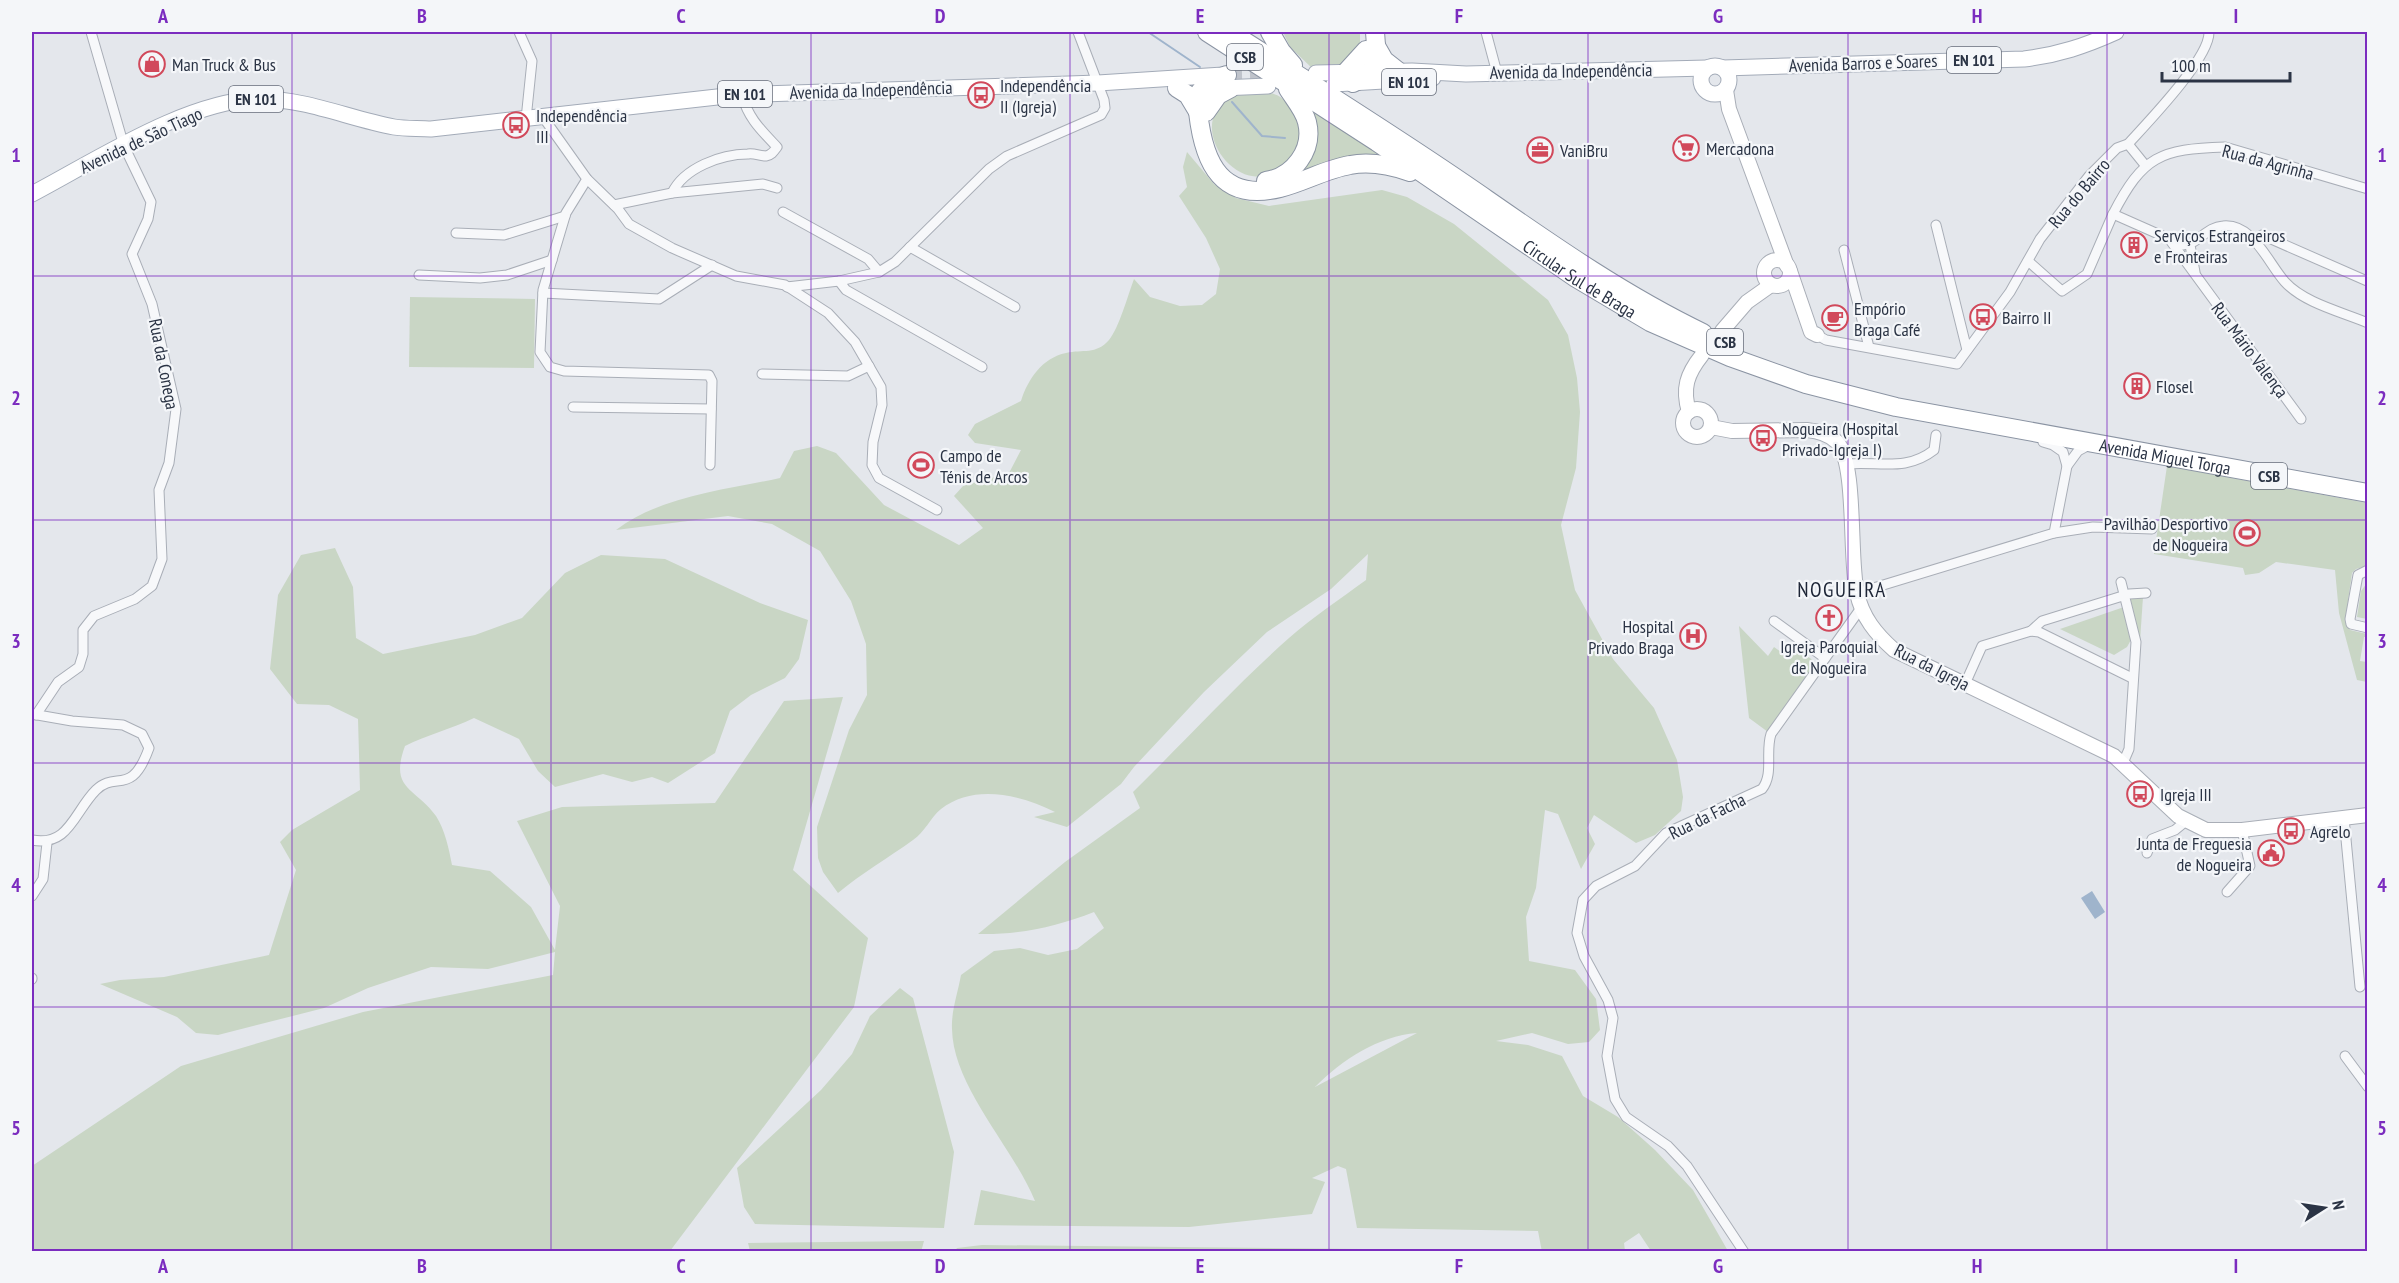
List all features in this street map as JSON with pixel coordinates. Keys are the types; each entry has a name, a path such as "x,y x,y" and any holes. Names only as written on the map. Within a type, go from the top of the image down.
{"highway":[{"name":"Circular Sul de Braga","path":"1207,32 1276,85 1377,142 1424,177 1576,278 1672,332 1762,369 1828,391 1896,407 1999,423"},
{"name":"Circular Sul de Braga","path":"1230,32 1311,76 1584,267 1683,323 1765,358 1830,379 1999,423"},
{"path":"1270,32 1281,51 1311,76"},
{"path":"1371,40 1384,60 1398,71"},
{"path":"1344,80 1376,77 1376,60 1371,40"},
{"path":"1344,80 1371,40"},
{"path":"1229,81 1197,81 1202,111 1214,152 1225,169 1247,180 1261,182 1276,179 1296,165 1308,140 1305,115 1276,85"},
{"path":"1202,111 1229,81"},
{"path":"1177,88 1188,95 1202,111 1202,141 1208,161 1220,176 1239,187 1258,191 1280,188 1330,170 1365,163 1394,167 1424,177"},
{"name":"Avenida Miguel Torga","path":"1999,423 2093,444 2367,493"},
{"name":"Avenida Miguel Torga","path":"1999,423 2367,481"}],"main road":[{"name":"Avenida Barros e Soares","path":"1704,75 1715,65 1724,83 1749,66 2024,59 2055,55 2084,47 2116,32"},
{"name":"Avenida da Independência","path":"1376,77 1677,69 1704,75 1708,93 1724,83"},
{"name":"Avenida da Independência","path":"1376,77 1398,71 1466,74"},
{"path":"1311,76 1344,80"},
{"name":"Avenida da Independência","path":"395,127 430,129 742,94 1197,81"},
{"name":"Avenida da Independência","path":"1098,83 1177,88 1197,81"},
{"path":"1229,81 1276,85"},
{"name":"Avenida de São Tiago","path":"32,194 124,146 203,110 232,101 261,99 293,102 395,127"}],"street":[{"name":"Rua da Conega","path":"34,714 58,682 79,667 83,654 83,630 94,616 135,599 152,586 162,559 159,490 169,464 176,409 152,304 132,254 148,219 151,202 124,146 92,32"},
{"path":"519,32 532,61 526,119"},
{"path":"543,117 587,179 614,205 629,224 672,248 736,276 787,287 839,281 879,272 895,262 998,163 1060,131 1101,115 1105,108 1078,32"},
{"path":"1486,32 1497,73"},
{"name":"Rua do Bairro","path":"1869,347 1957,364 2010,291 2040,239 2097,166 2117,148 2128,144 2186,75 2206,45 2209,32"},
{"path":"1724,83 1729,110 1811,332 1826,340 1869,347 1844,250"},
{"path":"672,194 678,181 706,164 748,153 765,156 772,154 777,147 758,128 746,108 742,94"},
{"path":"2128,144 2145,165"},
{"name":"Rua da Agrinha","path":"2116,215 2137,173 2145,165 2176,152 2225,147 2367,189"},
{"path":"587,179 577,192 565,216 543,293 540,352 550,367 564,370 709,375 710,465"},
{"path":"614,205 672,194 763,184 777,188"},
{"path":"2357,186 2367,194"},
{"path":"783,212 868,259 879,272"},
{"path":"2028,261 2062,291 2087,274 2116,215 2182,245 2190,245 2207,231 2223,226 2239,228 2255,241 2287,284 2310,298 2367,323"},
{"path":"456,233 504,235 565,216"},
{"path":"1936,225 1966,350"},
{"path":"1722,332 1747,302 1765,268 1771,255 1772,226"},
{"path":"2255,241 2262,235 2367,281"},
{"name":"Rua Mário Valença","path":"2170,239 2301,420"},
{"name":"Rua Mário Valença","path":"2190,245 2198,280"},
{"path":"910,247 1015,307"},
{"path":"419,275 480,278 507,275 552,260"},
{"path":"1765,268 1775,260 1788,268"},
{"path":"543,293 659,299 712,266"},
{"path":"1765,268 1774,285 1801,303"},
{"path":"1747,302 1774,285 1786,282 1788,268"},
{"path":"839,281 846,290 982,367"},
{"path":"787,287 828,313 855,342 881,387 882,405 873,442 872,465 879,478 937,510"},
{"path":"1689,412 1697,409 1705,411 1711,418 1711,427 1705,435 1691,436 1683,425 1689,412 1684,397 1686,382 1702,355"},
{"path":"762,374 848,376 869,366"},
{"path":"573,407 711,409"},
{"path":"1999,423 2019,437 2059,448 2064,452 2067,466 2054,533"},
{"name":"Rua da Igreja","path":"1711,427 1732,431 1818,431 1837,442 1847,464 1857,593 1869,625 1894,650 2094,745 2123,763 2186,821 2206,830 2242,830 2367,815"},
{"path":"1847,464 1908,464 1924,458 1934,450 1936,435"},
{"path":"2067,466 2078,451 2093,444"},
{"path":"1857,593 2054,533 2094,527 2152,529"},
{"path":"2367,570 2358,575 2356,581 2351,624 2367,628"},
{"path":"2121,582 2136,642 2129,749 2123,763"},
{"path":"2031,631 2042,621 2125,595 2146,593"},
{"name":"Rua da Facha","path":"1744,1251 1687,1166 1668,1146 1626,1117 1615,1099 1607,1056 1613,1018 1608,1000 1584,956 1577,933 1583,900 1596,886 1635,866 1666,833 1762,789 1767,783 1767,744 1771,734 1862,608"},
{"path":"1774,621 1825,658"},
{"path":"1965,684 1982,646 2031,631 2039,632 2132,678"},
{"path":"32,840 47,843 58,839 97,788 124,782 133,777 144,763 149,748 142,734 123,725 72,721 34,714"},
{"path":"2344,818 2360,987"},
{"path":"2147,853 2152,839 2175,830 2186,821"},
{"path":"2227,892 2250,866 2242,830"},
{"path":"32,896 43,879 47,843"},
{"path":"2345,1056 2367,1087"}],"green space":[{"path":"1283,32 1360,32 1360,47 1345,66 1314,70 1290,47"},
{"path":"1239,92 1273,94 1280,97 1291,108 1304,130 1295,162 1269,175 1253,176 1241,173 1222,156 1212,133 1213,120 1219,106"},
{"path":"1313,111 1387,160 1296,174 1313,153 1315,146 1317,129"},
{"path":"1187,152 1214,184 1236,198 1269,206 1382,190 1407,197 1454,224 1548,300 1568,335 1577,378 1580,412 1576,468 1561,525 1575,590 1613,659 1654,708 1677,760 1683,797 1681,811 1655,835 1636,843 1594,815 1587,828 1595,844 1581,869 1558,814 1545,810 1536,888 1526,917 1529,961 1575,970 1596,999 1600,1030 1589,1042 1568,1044 1532,1033 1496,1041 1528,1045 1562,1056 1583,1096 1618,1117 1655,1150 1693,1190 1728,1251 1651,1251 1639,1233 1624,1243 1625,1251 1542,1252 1538,1231 1357,1228 1346,1169 1338,1166 1312,1178 1325,1182 1312,1214 1189,1227 974,1225 981,1190 1035,1201 962,1073 955,1051 952,1029 961,975 994,951 1020,948 1048,955 1077,949 1104,928 1094,912 1037,929 978,934 1065,862 1140,808 1133,792 1289,638 1366,580 1368,554 1331,589 1267,632 1204,692 1121,784 1067,827 1034,817 1055,812 1027,801 998,794 968,796 941,809 917,837 838,893 823,872 818,858 817,827 849,730 867,695 866,644 851,601 820,551 772,524 728,516 616,530 633,518 673,502 780,478 794,451 817,446 836,453 884,505 959,545 983,528 954,496 963,486 1009,473 1021,450 975,443 968,435 975,424 1021,401 1032,377 1050,360 1066,353 1094,350 1104,345 1116,328 1134,279 1150,297 1180,306 1202,305 1216,294 1220,269 1206,238 1179,196 1187,187 1183,167","holes":["1417,1033 1315,1087 1349,1059 1375,1044"]},
{"path":"410,297 535,299 534,368 409,367"},
{"name":"Pavilhão Desportivo de Nogueira","path":"2167,466 2367,503 2367,566 2356,569 2352,573 2346,615 2350,630 2367,634 2367,637 2364,637 2360,661 2367,662 2367,682 2357,680 2339,613 2335,570 2276,562 2259,573 2245,575 2243,568 2154,554"},
{"path":"335,548 353,587 356,638 383,654 475,635 522,618 565,573 601,555 665,559 760,603 808,620 799,659 785,678 751,695 730,711 715,753 668,783 652,777 632,782 603,774 555,787 538,771 519,739 474,718 405,746 401,760 402,780 428,806 439,821 452,865 490,871 531,907 555,950 560,906 517,821 562,807 715,803 784,701 843,697 793,870 868,938 854,1007 670,1251 32,1251 32,1166 181,1066 363,1012 553,975 555,952 488,969 431,967 368,988 324,1008 218,1035 196,1033 177,1017 100,984 120,980 164,977 269,955 296,870 280,842 292,830 360,790 358,719 329,705 297,704 270,669 278,595 301,555"},
{"path":"2367,583 2367,619 2357,617 2361,591"},
{"path":"2132,596 2143,597 2140,641 2130,599"},
{"path":"2124,607 2132,638 2127,647 2114,655 2060,629"},
{"path":"1739,626 1768,656 1774,647 1784,654 1791,644 1818,664 1768,732 1749,718"},
{"path":"900,988 913,998 954,1152 944,1228 755,1224 744,1207 737,1168 821,1090 852,1054 870,1016"},
{"path":"924,1241 921,1252 750,1251 748,1243"},
{"path":"982,1245 1540,1251 955,1251 957,1248"}],"water":[{"path":"2092,891 2105,912 2095,919 2081,898"}],"waterway":[{"path":"1148,32 1200,67"},
{"path":"1232,102 1262,136 1285,138"}],"tunnel":[{"path":"1227,75 1275,74"}],"place":[{"name":"Man Truck & Bus","path":"152,64"},
{"name":"Independência II (Igreja)","path":"981,95"},
{"name":"Independência III","path":"516,125"},
{"name":"Mercadona","path":"1686,148"},
{"name":"VaniBru","path":"1540,150"},
{"name":"Serviços Estrangeiros e Fronteiras","path":"2134,245"},
{"name":"Bairro II","path":"1983,317"},
{"name":"Empório Braga Café","path":"1835,318"},
{"name":"Flosel","path":"2137,386"},
{"name":"Nogueira (Hospital Privado-Igreja I)","path":"1763,438"},
{"name":"Campo de Ténis de Arcos","path":"921,465"},
{"name":"Pavilhão Desportivo de Nogueira","path":"2247,533"},
{"name":"Igreja Paroquial de Nogueira","path":"1829,618"},
{"name":"Hospital Privado Braga","path":"1693,636"},
{"name":"Igreja III","path":"2140,794"},
{"name":"Agrelo","path":"2291,831"},
{"name":"Junta de Freguesia de Nogueira","path":"2271,853"}],"district":[{"name":"NOGUEIRA","path":"1842,589"}]}
